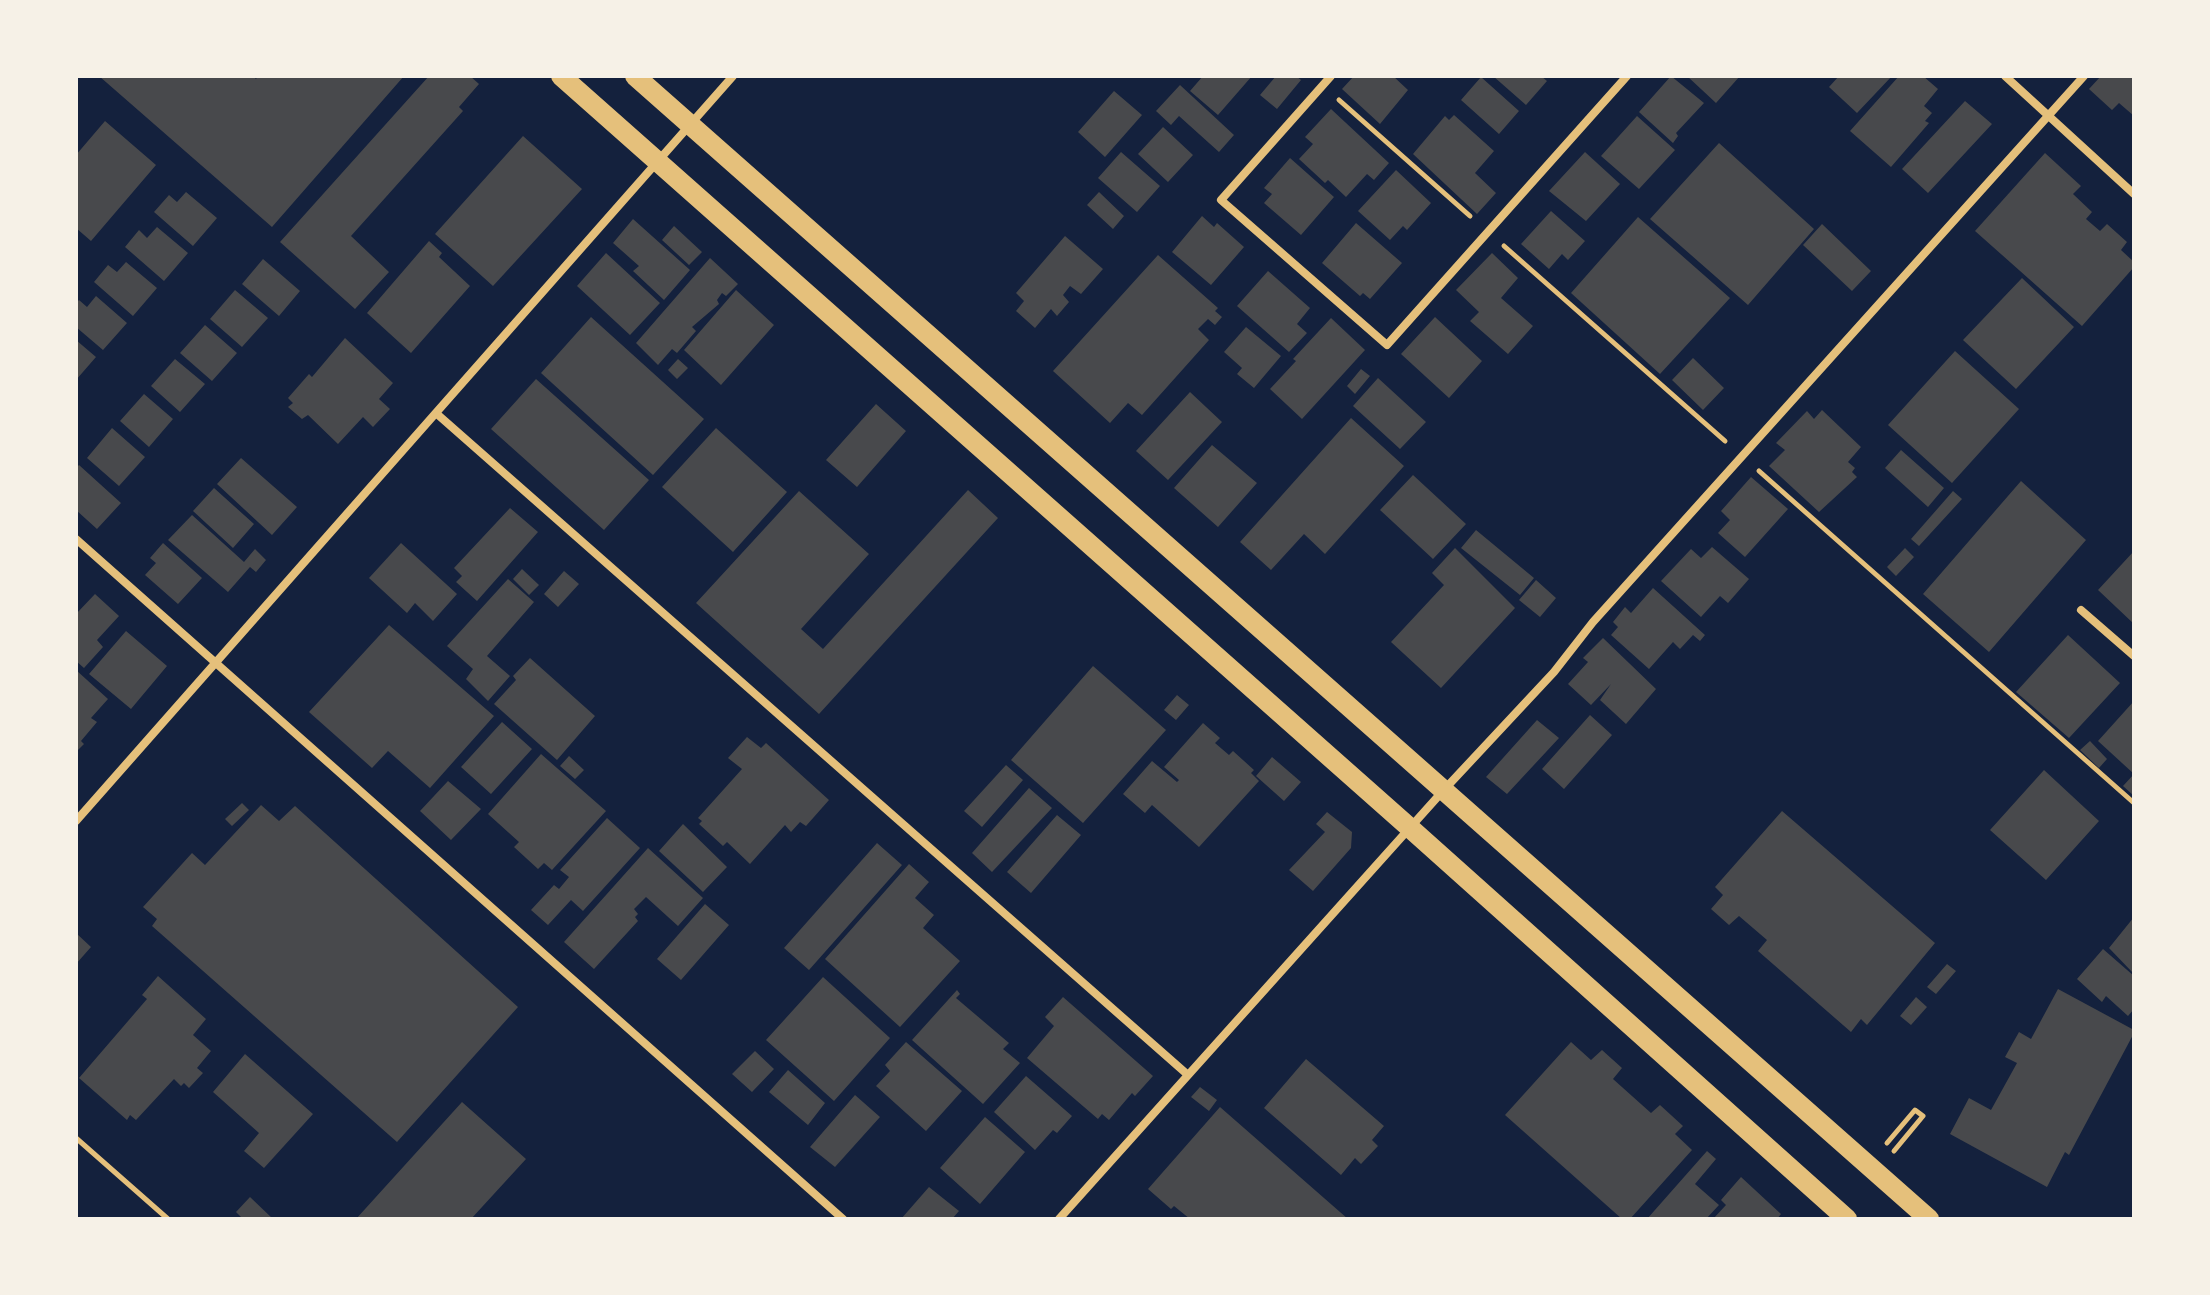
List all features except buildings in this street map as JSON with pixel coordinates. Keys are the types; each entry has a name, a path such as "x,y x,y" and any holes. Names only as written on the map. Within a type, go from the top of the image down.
{"main road":[{"path":"561,76 1847,1219"},
{"path":"635,76 1929,1219"}],"street":[{"path":"76,821 733,76"},
{"path":"1331,76 1221,200 1387,345 1627,76"},
{"path":"2005,76 2134,194"},
{"path":"1059,1219 1442,792 1554,672 1604,610 2084,76"},
{"path":"437,414 1188,1075"},
{"path":"76,539 843,1219"},
{"path":"2081,610 2134,656"}],"path":[{"path":"1883,1148 1915,1110 1923,1116"},
{"path":"76,1138 168,1219"}]}
